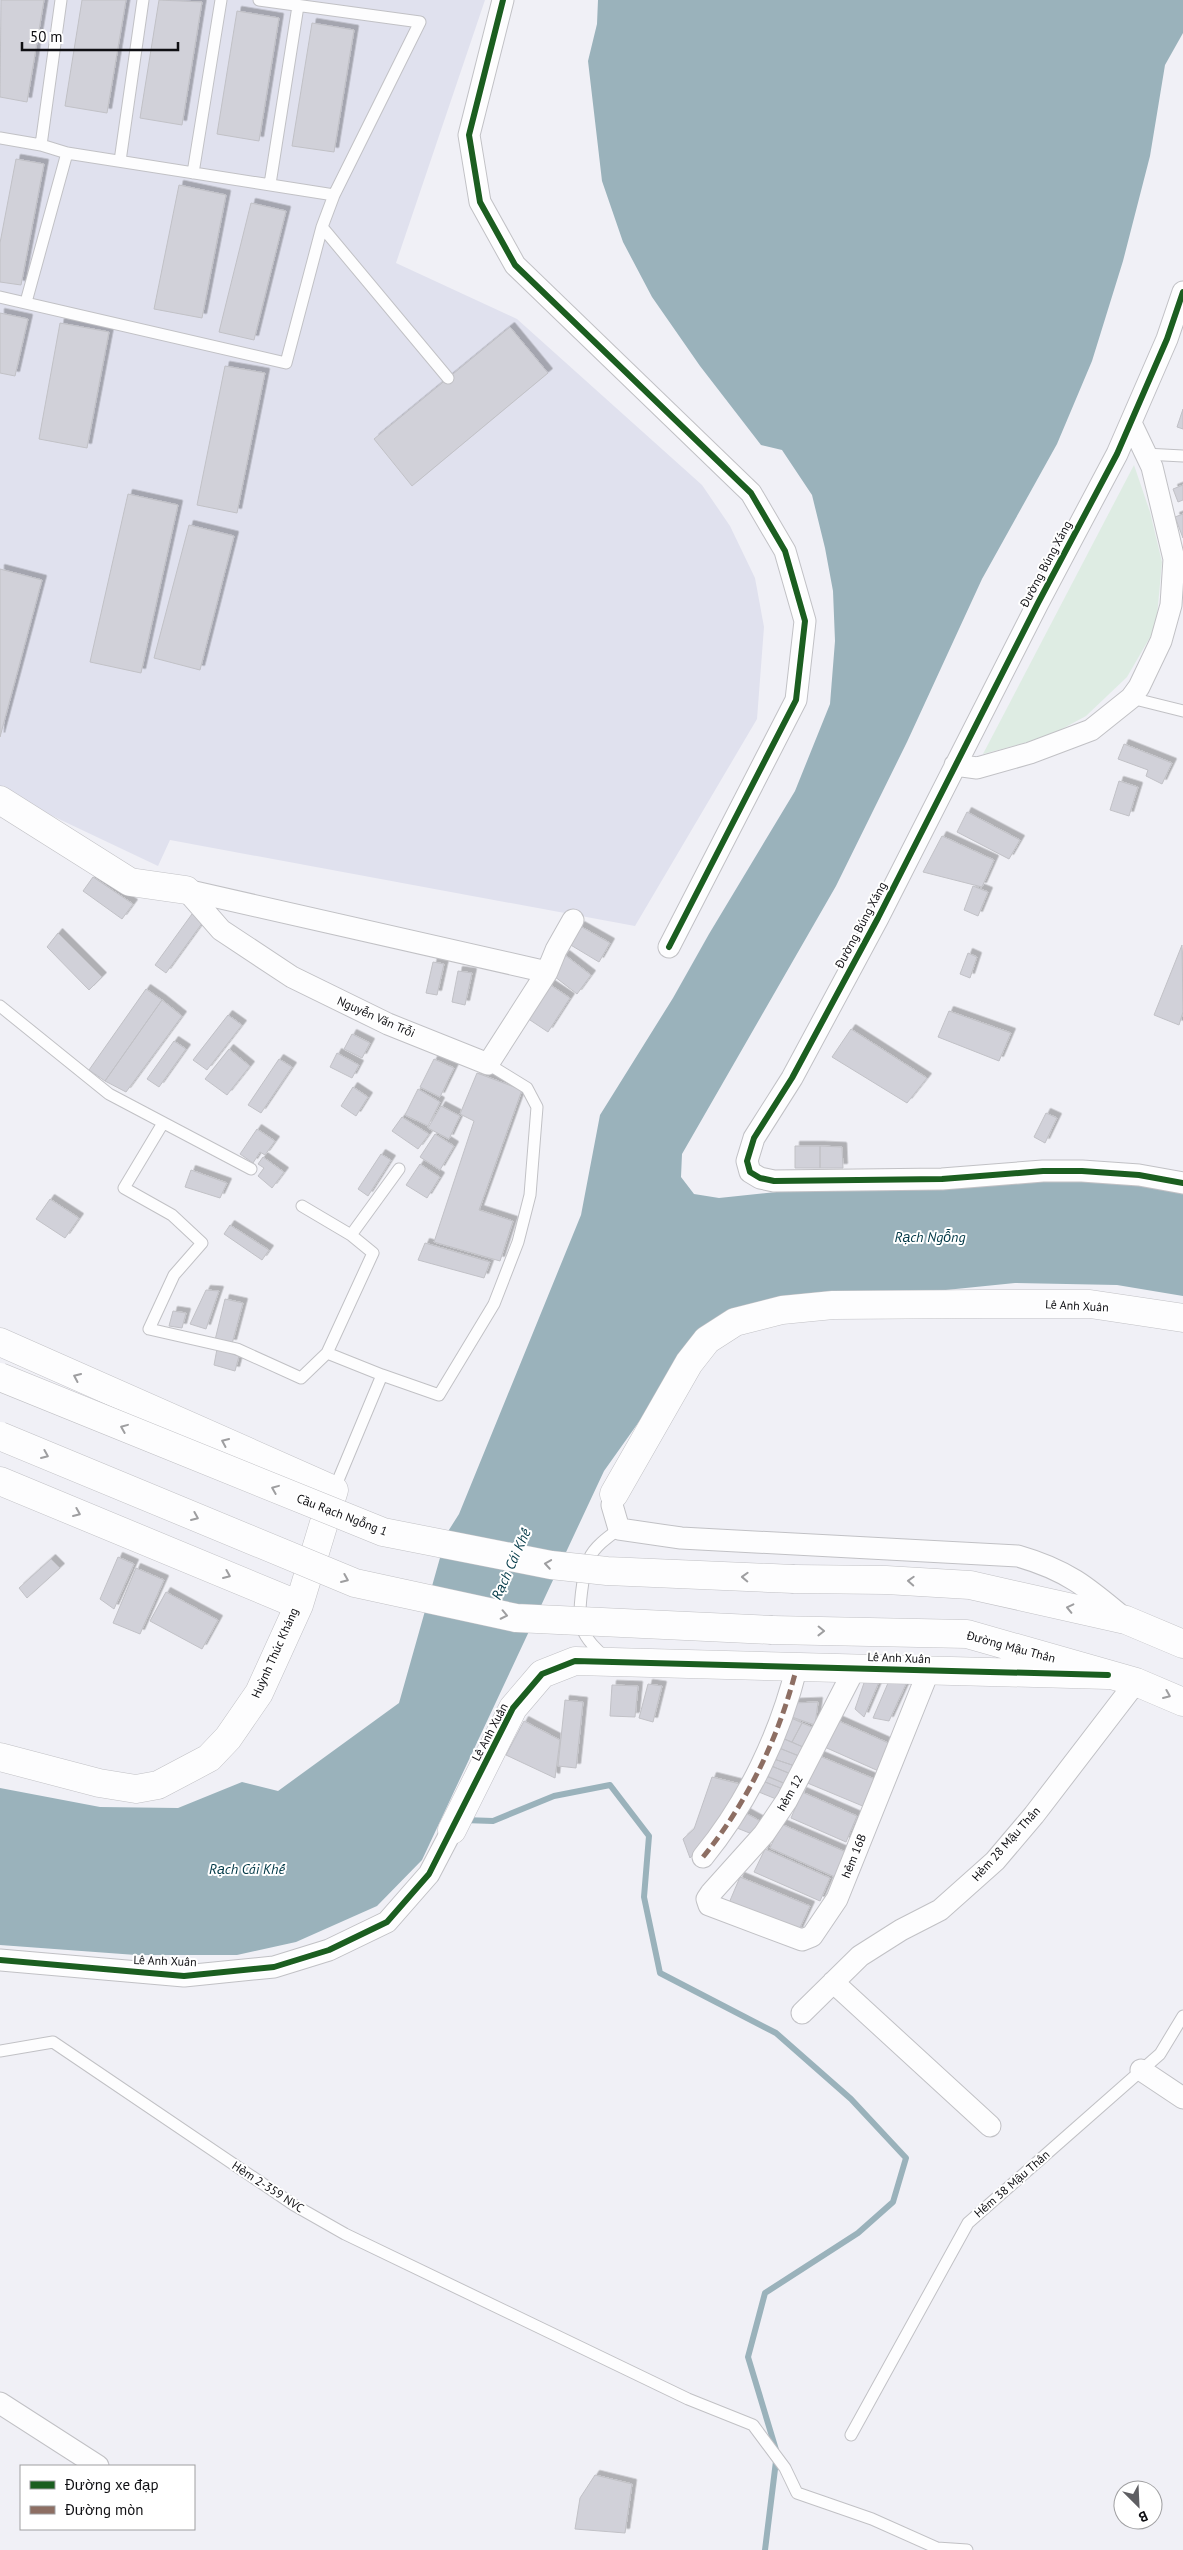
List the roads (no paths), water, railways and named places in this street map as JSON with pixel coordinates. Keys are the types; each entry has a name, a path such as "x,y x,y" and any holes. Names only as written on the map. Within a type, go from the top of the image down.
{"street":[{"path":"502,0 469,135 480,202 515,264 751,493 785,551 805,621 796,700 669,947"},
{"name":"Đường Búng Xáng","path":"1183,292 1167,339 1117,454 955,765 878,918 792,1078 754,1138 747,1161 750,1172 760,1178 774,1181 942,1179 1043,1170 1139,1175 1183,1183"},
{"path":"955,765 977,768 1030,753 1091,730 1131,698 1139,687 1161,641 1171,605 1174,559 1152,467 1131,423"},
{"path":"0,800 130,882 186,890 547,972"},
{"name":"Nguyễn Văn Trỗi","path":"186,890 221,930 292,977 388,1024 488,1064"},
{"path":"488,1064 547,972 556,950 573,920"},
{"name":"Lê Anh Xuân","path":"614,1494 689,1363 708,1340 735,1322 782,1310 833,1305 1090,1304 1183,1318"},
{"path":"0,1342 334,1490 299,1605"},
{"name":"Cầu Rạch Ngỗng 1","path":"0,1377 383,1532 551,1565 606,1571 794,1579 886,1580 970,1585 1126,1620"},
{"name":"Đường Mậu Thân","path":"0,1436 355,1583 516,1618 772,1630 967,1634 1136,1682 1183,1702"},
{"name":"Huỳnh Thúc Kháng","path":"0,1481 299,1605 259,1693 228,1738 209,1758 182,1773 158,1784 136,1789 98,1783 0,1757"},
{"path":"614,1494 612,1505 618,1529 681,1538 1018,1556 1050,1566 1085,1585 1126,1620 1183,1644"},
{"name":"Lê Anh Xuân","path":"0,1960 184,1976 274,1967 329,1950 387,1922 429,1874 513,1708 542,1674 575,1661 1108,1674"},
{"path":"703,1858 739,1809 784,1714 797,1666"},
{"name":"hẻm 12","path":"709,1905 707,1899 711,1893 764,1834 788,1800 855,1668"},
{"name":"hẻm 16B","path":"709,1905 802,1940 812,1936 837,1898 929,1670"},
{"name":"Hẻm 28 Mậu Thân","path":"802,2013 860,1956 901,1930 940,1910 995,1861 1034,1815 1136,1682"},
{"path":"834,1982 990,2126"},
{"path":"1141,2070 1183,2098"},
{"path":"0,2403 96,2465"}],"lane":[{"path":"41,145 61,0"},
{"path":"120,161 143,0"},
{"path":"193,173 221,0"},
{"path":"0,297 286,363 322,227 334,195 420,22 259,0"},
{"path":"270,184 298,6"},
{"path":"0,138 41,145 67,153 334,195"},
{"path":"26,302 67,153"},
{"path":"322,227 448,378"},
{"path":"1145,454 1183,456"},
{"path":"1131,698 1183,711"},
{"path":"0,1006 109,1094 251,1169"},
{"path":"327,1353 439,1395 494,1304 518,1242 530,1195 537,1107 527,1088 488,1064"},
{"path":"163,1123 124,1188 172,1215 202,1243 174,1275 149,1329 237,1349 301,1378 327,1353 373,1254 351,1235 302,1206"},
{"path":"351,1235 399,1169"},
{"path":"334,1490 382,1375"},
{"path":"612,1661 598,1651 582,1627 582,1593 589,1558 604,1540 618,1529"},
{"name":"Hẻm 38 Mậu Thân","path":"851,2436 968,2223 1160,2054 1183,2016"},
{"name":"Hẻm 2-359 NVC","path":"0,2052 53,2042 294,2205 345,2234 514,2316 546,2329 688,2399 753,2425 783,2466 797,2493 872,2519 937,2548 967,2550"}],"water":[{"path":"598,0 1183,0 1183,33 1165,65 1150,156 1123,261 1092,361 1057,444 982,579 907,742 836,886 682,1154 681,1177 694,1194 719,1198 796,1190 1066,1176 1183,1189 1183,1296 1117,1285 1015,1283 926,1292 697,1340 604,1471 422,1860 377,1906 296,1942 237,1955 136,1955 0,1945 0,1788 100,1807 178,1808 242,1782 278,1791 399,1703 447,1533 459,1514 581,1215 600,1115 673,998 795,791 830,704 835,641 833,591 812,495 782,450 761,445 700,366 652,297 623,242 602,181 588,61 597,24"}],"waterway":[{"path":"464,1820 493,1821 554,1796 610,1785 649,1836 644,1897 660,1973 776,2033 851,2099 906,2158 893,2202 858,2233 765,2293 748,2357 777,2453 765,2550"}],"water label":[{"name":"Rạch Ngỗng","path":"930,1237"},
{"name":"Rạch Cái Khế","path":"511,1564"},
{"name":"Rạch Cái Khế","path":"247,1869"}]}
